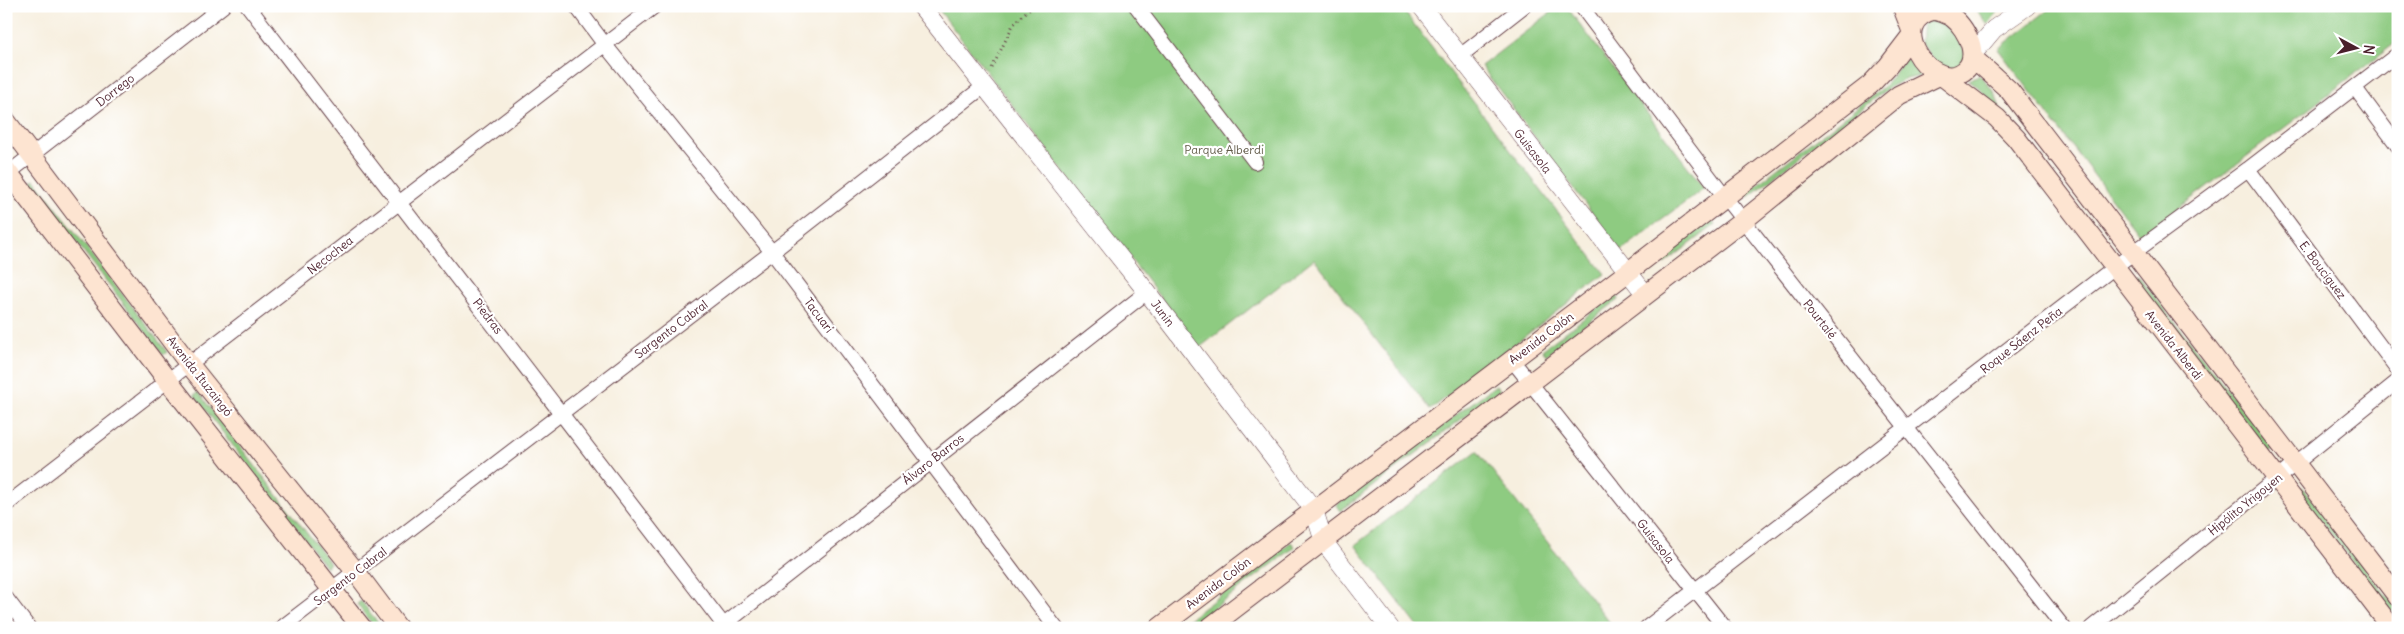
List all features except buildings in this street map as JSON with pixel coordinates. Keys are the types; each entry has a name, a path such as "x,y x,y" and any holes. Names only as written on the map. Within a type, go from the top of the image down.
{"main road":[{"path":"1902,6 1911,32 1913,45 1924,62 1941,76"},
{"path":"1209,628 1744,220 1899,95 1941,76 1950,77 1965,71 1972,55 1972,44 1964,30 1952,17 1941,9 1921,14 1916,18 1911,32"},
{"name":"Avenida Colón","path":"1159,628 1628,272 1870,84 1888,66 1911,32"},
{"name":"Avenida Alberdi","path":"1972,55 2009,90 2398,597"},
{"name":"Avenida Alberdi","path":"1941,76 1997,118 2016,138 2392,628"},
{"name":"Avenida Ituzaingó","path":"6,121 189,364 356,572 398,628"},
{"path":"7,173 362,628"}],"street":[{"name":"Dorrego","path":"7,173 223,6"},
{"name":"Piedras","path":"248,6 561,412 723,627"},
{"name":"Tacuarí","path":"576,6 605,46 772,252 1056,628"},
{"name":"Necochea","path":"6,505 655,6"},
{"name":"Junín","path":"921,6 983,87 1147,292 1314,510 1324,542 1390,628"},
{"path":"1136,6 1255,162"},
{"name":"Guisasola","path":"1421,6 1646,295"},
{"path":"1460,56 1524,6"},
{"name":"Pourtalé","path":"1581,6 1724,196 2064,628"},
{"path":"1972,55 1994,29 2027,6"},
{"name":"Roque Sáenz Peña","path":"1646,628 2133,253 2248,169 2398,54"},
{"name":"Sargento Cabral","path":"281,628 772,252 983,87"},
{"path":"2355,88 2398,146"},
{"name":"E. Bouciguez","path":"2248,169 2398,370"},
{"name":"Álvaro Barros","path":"723,627 929,462 1147,292"},
{"name":"Guisasola","path":"1512,360 1725,628"},
{"name":"Hipólito Yrigoyen","path":"2092,628 2277,479 2294,462 2398,381"},
{"path":"6,598 29,628"}],"path":[{"path":"983,87 1013,25 1032,6"}],"green space":[{"name":"Parque Alberdi","path":"936,6 1400,6 1605,274 1430,410 1314,259 1199,348"},
{"path":"1559,6 1566,6 1704,188 1621,251 1481,66"},
{"path":"1973,6 2006,6 1998,11 1988,25"},
{"path":"2053,6 2398,6 2398,41 2141,237 1998,49"},
{"path":"1932,18 1950,28 1962,45 1966,58 1954,70 1938,65 1920,43 1922,23"},
{"path":"1906,58 1921,76 1906,79 1891,86 1748,197 1746,193 1885,86"},
{"path":"1979,75 1992,91 2000,110 1977,86 1968,80"},
{"path":"35,180 167,352 163,355 31,183"},
{"path":"1711,220 1715,225 1664,264 1660,259"},
{"path":"2138,275 2273,448 2268,452 2134,279"},
{"path":"1616,294 1619,299 1546,355 1542,350"},
{"path":"1496,385 1500,390 1340,511 1336,505"},
{"path":"198,392 330,563 326,567 194,395"},
{"path":"1477,451 1614,628 1419,628 1355,545"},
{"path":"2302,487 2398,610 2398,620 2297,491"},
{"path":"1291,542 1295,547 1188,628 1177,628"},
{"path":"361,601 382,628 375,628 357,604"}]}
